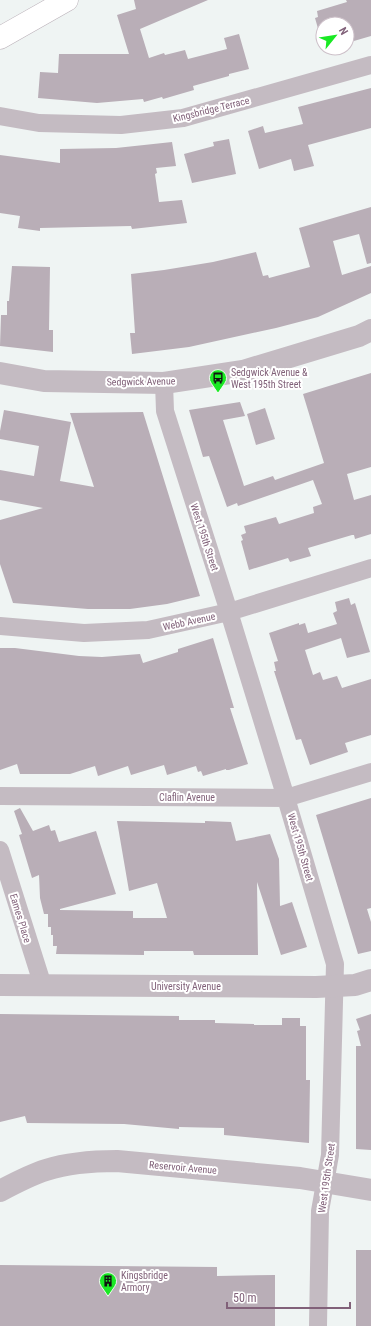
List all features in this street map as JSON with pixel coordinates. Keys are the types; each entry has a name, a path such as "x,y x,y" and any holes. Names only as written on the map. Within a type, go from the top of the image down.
{"main road":[{"path":"0,38 67,0"}],"street":[{"name":"Kingsbridge Terrace","path":"0,116 39,123 121,125 183,118 371,65"},
{"name":"Sedgwick Avenue","path":"0,373 44,382 164,383 243,371 359,336 371,330"},
{"name":"West 195th Street","path":"164,383 165,412 229,612 286,798 334,964 335,986 331,1150 320,1211 318,1326"},
{"name":"Webb Avenue","path":"0,626 84,633 148,630 229,612 371,568"},
{"name":"Claflin Avenue","path":"0,796 286,798 371,772"},
{"name":"Eames Place","path":"0,850 43,986"},
{"name":"University Avenue","path":"0,985 335,986 355,985 371,980"},
{"name":"Reservoir Avenue","path":"0,1191 25,1178 46,1170 70,1164 94,1161 125,1162 300,1178 371,1190"}],"building":[{"path":"134,0 208,0 140,29 149,58 164,53 165,55 185,50 188,59 227,49 224,38 239,34 249,69 193,86 194,90 163,99 162,97 144,102 143,99 97,103 38,98 40,72 58,73 59,54 129,54 117,15 136,9"},
{"path":"346,0 371,0 371,36 355,41 355,16 318,16 317,11 347,2"},
{"path":"371,88 371,128 308,145 314,166 294,171 291,159 259,169 248,131 263,126 265,133 303,124 298,107"},
{"path":"229,139 236,174 192,183 184,154 214,146 213,142"},
{"path":"172,142 176,166 156,168 157,173 155,174 159,202 182,200 187,223 132,229 131,226 40,228 40,231 18,228 20,216 0,213 0,155 60,163 60,149 116,148"},
{"path":"371,207 371,263 367,264 359,234 333,241 342,275 371,266 371,293 318,317 276,328 189,347 132,354 130,333 135,333 131,274 213,262 256,252 263,276 268,275 269,278 310,267 299,228"},
{"path":"12,266 50,267 49,330 53,330 53,352 0,346 1,315 7,315 7,301 9,301"},
{"path":"371,373 371,467 347,474 354,500 371,495 371,534 355,539 354,535 352,535 308,548 311,556 290,562 288,558 249,570 241,541 243,540 241,535 246,533 244,526 276,517 279,524 314,513 313,507 322,504 313,480 238,506 237,503 227,507 209,456 203,457 189,410 240,402 245,416 223,420 244,486 273,476 275,480 324,463 303,394"},
{"path":"265,408 275,439 256,445 247,414"},
{"path":"4,410 71,422 60,481 94,487 70,413 143,412 200,596 167,604 130,609 88,609 13,603 0,564 0,520 43,508 0,500 0,470 34,476 39,446 0,439"},
{"path":"349,598 351,605 355,603 370,652 347,658 341,638 305,650 313,675 320,672 323,680 337,676 342,688 371,679 371,735 345,743 348,752 310,765 301,739 296,740 274,671 276,671 274,662 278,661 269,633 299,623 299,625 305,623 308,633 337,624 333,613 337,611 335,602"},
{"path":"213,638 234,708 230,708 248,764 203,776 201,771 198,772 196,766 167,775 164,765 131,775 128,766 98,776 95,766 70,774 20,774 17,764 0,770 0,648 15,648 79,656 102,657 140,654 143,663 178,652 178,649"},
{"path":"371,798 371,908 367,909 371,922 371,951 358,954 316,815"},
{"path":"20,808 33,831 49,825 51,831 55,830 59,842 96,831 116,894 60,910 133,911 133,918 167,918 157,883 129,891 117,821 205,823 205,821 231,822 236,841 270,834 279,859 280,906 292,902 307,947 281,955 257,882 258,955 194,955 193,951 144,951 144,955 56,954 57,946 53,946 51,927 48,927 48,914 44,914 40,898 39,875 32,878 19,835 22,834 14,811"},
{"path":"0,1014 179,1016 179,1020 215,1020 215,1023 254,1025 282,1025 282,1018 300,1018 300,1026 306,1026 306,1080 310,1080 309,1143 224,1135 224,1128 179,1127 179,1129 124,1124 27,1123 25,1116 0,1122"},
{"path":"371,1014 371,1150 356,1149 356,1046 361,1046 357,1031 360,1030 356,1019"},
{"path":"356,1250 371,1250 371,1326 356,1326"},
{"name":"Kingsbridge Armory","path":"0,1265 217,1267 217,1276 275,1275 275,1326 0,1326"}],"place":[{"name":"Sedgwick Avenue & West 195th Street","path":"218,393"},
{"name":"Kingsbridge Armory","path":"108,1296"}]}
